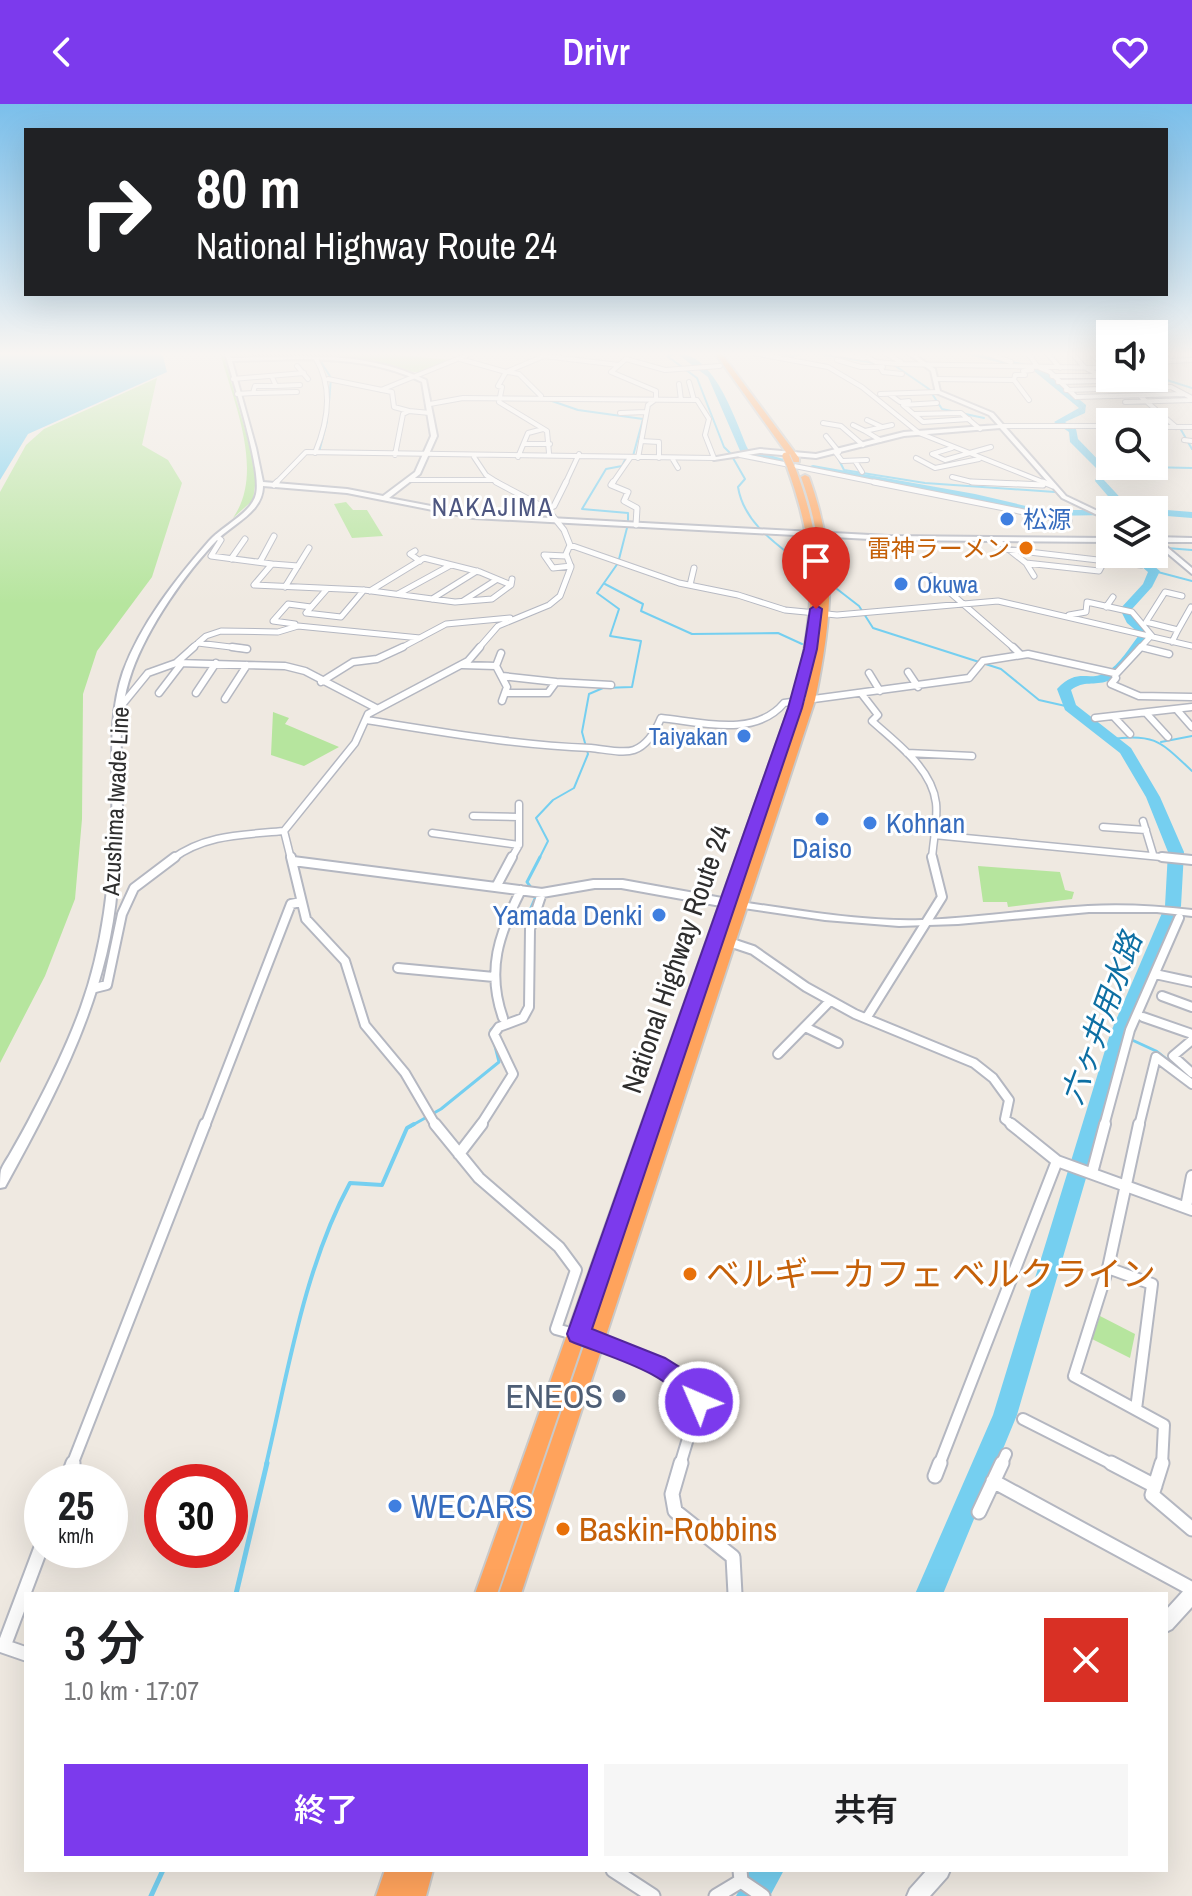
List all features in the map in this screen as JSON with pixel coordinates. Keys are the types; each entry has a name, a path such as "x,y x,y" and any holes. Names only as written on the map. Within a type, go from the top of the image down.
{"highway":[{"name":"National Highway Route 24","path":"774,437 792,460"},
{"name":"National Highway Route 24","path":"487,1592 734,904 804,700 820,614 819,534 792,460 776,437"},
{"name":"National Highway Route 24","path":"511,1592 729,942 734,904"},
{"path":"389,1896 396,1872"},
{"path":"413,1896 420,1872"}],"street":[{"path":"250,437 262,484 385,498 445,513 819,534 998,541 1096,540"},
{"path":"315,453 321,437"},
{"path":"395,455 399,437"},
{"path":"385,498 410,480 427,456 434,437"},
{"path":"518,457 527,437"},
{"path":"547,437 549,453"},
{"path":"638,458 642,437"},
{"path":"706,437 714,458"},
{"path":"826,437 842,461 867,460"},
{"path":"853,437 863,445"},
{"path":"874,437 880,440"},
{"path":"274,485 306,452 474,457 547,456 549,453 695,459 757,452 792,460 899,437"},
{"path":"927,437 1051,486"},
{"path":"1012,437 1051,486 1072,503 1096,513"},
{"path":"1184,440 1192,441"},
{"path":"641,441 659,442 659,458"},
{"path":"525,444 550,444"},
{"path":"952,448 932,454 945,460 991,447"},
{"path":"547,509 554,506 579,454"},
{"path":"742,454 1069,521"},
{"path":"474,457 475,463 494,480 539,501 557,521 570,545 690,585 738,595 785,610 820,614 998,601 1192,646"},
{"path":"630,458 611,485 628,492 624,501 637,508 636,525"},
{"path":"649,458 651,469"},
{"path":"672,458 678,468"},
{"path":"916,458 935,468 980,459"},
{"path":"695,459 700,467"},
{"path":"855,461 862,472"},
{"path":"952,477 983,483 1051,486"},
{"path":"410,480 494,480"},
{"name":"Azushima Iwade Line","path":"0,1183 80,1032 95,988 112,895 117,712 127,673 142,639 181,579 217,537 257,501 262,484"},
{"path":"260,562 274,536"},
{"path":"217,537 221,540 211,556 298,566"},
{"path":"231,559 245,539"},
{"path":"1168,540 1192,540"},
{"path":"998,541 1004,549 1026,563 1034,576"},
{"path":"95,988 107,985 122,914 134,888 191,845 214,837 284,831 355,743 366,720 376,708 462,665 498,626 549,605 560,596 571,566 566,556 570,545"},
{"path":"285,587 309,548"},
{"path":"1004,549 1096,559"},
{"path":"415,551 410,554 420,561"},
{"path":"1168,551 1192,572"},
{"path":"566,556 544,555 553,568 571,566"},
{"path":"272,564 254,585 366,591 461,601 492,599 511,582 424,558 366,591 332,628"},
{"path":"1026,563 1099,571 1101,568"},
{"path":"398,594 452,564"},
{"path":"690,585 694,568"},
{"path":"1133,575 1136,568"},
{"path":"432,599 477,571"},
{"path":"931,576 1020,654"},
{"path":"461,601 496,580"},
{"path":"159,693 179,663 206,636 231,629 278,632 294,625 327,589"},
{"path":"1178,630 1146,622 1165,592 1182,596"},
{"path":"1106,607 1113,597"},
{"path":"1067,615 1086,612 1087,602 1132,612 1152,632 1115,675 1111,684 1119,691 1192,697"},
{"path":"311,607 288,604 273,621 420,638"},
{"path":"1172,642 1191,607"},
{"path":"306,613 341,617"},
{"path":"321,682 353,662 365,664 378,656 390,656 447,623 515,618"},
{"path":"198,643 247,649"},
{"path":"1141,647 1169,654"},
{"path":"496,666 501,653"},
{"path":"366,720 477,738 497,737 516,745 622,751 634,750 648,742 661,718 751,724 773,717 784,703 969,678 982,664 1020,654 1044,656 1115,675"},
{"path":"117,712 148,673 179,663 305,671 376,708"},
{"path":"196,693 216,663"},
{"path":"225,699 247,665"},
{"path":"462,665 496,666"},
{"path":"496,666 507,687 502,701"},
{"path":"908,672 918,687"},
{"path":"869,673 880,691"},
{"path":"502,676 611,685"},
{"path":"505,693 548,693 556,682"},
{"path":"861,693 878,715 872,721 918,764 931,788 936,803 932,861 942,897 920,923 897,972 867,1017"},
{"path":"1095,718 1192,707 1183,697"},
{"path":"1178,711 1192,727"},
{"path":"1147,714 1168,737"},
{"path":"1114,717 1130,734"},
{"path":"906,753 972,756"},
{"path":"496,887 519,845 519,804"},
{"path":"473,816 519,817"},
{"path":"1143,821 1153,854"},
{"path":"1103,827 1146,830"},
{"path":"284,831 306,919 345,961 365,1025 405,1073 436,1126 479,1178 559,1247 576,1270 556,1329 597,1340 656,1366 696,1391 699,1402 672,1494 675,1511 733,1557 735,1592"},
{"path":"432,833 519,845"},
{"path":"934,835 1163,854 1192,860"},
{"path":"293,861 542,893 594,884 622,884 734,904 878,922 920,923 1092,906 1147,907 1192,913"},
{"path":"503,1018 493,994 497,935 521,890"},
{"path":"459,1154 498,1103 503,1085 513,1074 494,1034 499,1027 523,1018 529,1007 530,929 542,893"},
{"path":"73,1464 291,904 301,902"},
{"path":"1089,1172 1130,1030 1179,918"},
{"path":"729,942 757,950 776,968 830,1001 974,1063 993,1078 1009,1100 1005,1119 1059,1162 1189,1209 1192,1176"},
{"path":"398,968 494,977"},
{"path":"1155,974 1192,982"},
{"path":"1162,996 1192,1007"},
{"path":"778,1054 830,1001"},
{"path":"1143,1017 1192,1037 1173,1056 1192,1073"},
{"path":"805,1027 838,1043"},
{"path":"1192,1084 1156,1057 1124,1186 1108,1268 1074,1376 1164,1425 1162,1464 1152,1495 1192,1529"},
{"path":"935,1476 1059,1162"},
{"path":"1108,1268 1152,1284 1136,1409"},
{"path":"1023,1419 1155,1486"},
{"path":"979,1512 1006,1454"},
{"path":"993,1481 1192,1591 1168,1621"},
{"path":"24,1653 2,1645 33,1568"},
{"path":"616,1872 653,1896"},
{"path":"917,1896 938,1872"},
{"path":"716,1896 741,1876 763,1896"}],"green space":[{"path":"35,437 144,437 142,445 168,460 182,483 152,577 97,651 83,694 82,819 75,899 45,976 0,1063 0,492 26,445"},
{"path":"244,437 247,437 257,471 253,500 233,518 242,500 246,480"},
{"path":"346,502 353,510 367,510 383,536 352,538 334,504"},
{"path":"273,712 289,718 285,724 339,747 304,766 271,755"},
{"path":"978,866 1060,872 1065,890 1074,892 1072,899 1008,907 1007,902 983,902"},
{"path":"1100,1316 1135,1334 1130,1358 1092,1339"}],"water":[{"path":"0,437 26,437 0,480"}],"waterway":[{"path":"319,452 323,437"},
{"path":"633,456 638,437"},
{"path":"720,437 731,454"},
{"path":"738,437 744,451 788,463"},
{"name":"六ヶ井用水路","path":"1073,437 1104,471 1098,479 1113,496"},
{"path":"1185,437 1192,449"},
{"path":"836,454 844,470 925,483 1055,492"},
{"path":"626,458 622,466 606,469 582,509 628,513 628,523"},
{"path":"733,458 745,479 738,487 747,512 764,533 806,567"},
{"path":"1168,467 1192,468"},
{"path":"813,468 975,497 1043,513 1096,512"},
{"path":"1168,513 1192,515"},
{"path":"540,857 548,841 536,818 553,800 574,788 588,754 582,732 589,694 603,688 632,687 641,641 610,636 619,609 597,593 618,563 628,524"},
{"path":"1168,548 1192,550"},
{"name":"六ヶ井用水路","path":"930,1592 1005,1415 1119,1034 1173,906 1176,852 1153,797 1126,751 1070,707 1064,689 1077,679 1106,678 1121,666 1147,633 1131,620 1126,609 1148,585 1154,571 1150,568"},
{"path":"1154,571 1192,581"},
{"path":"605,584 643,604 641,611 692,634 778,633 802,644"},
{"path":"837,589 859,606 873,628 1001,669 1039,700 1070,707"},
{"path":"1161,742 1192,736"},
{"path":"1111,739 1138,737 1156,742 1192,771"},
{"path":"532,889 527,882 540,857"},
{"path":"526,956 527,917 537,894"},
{"path":"492,1035 491,1030 499,1023"},
{"path":"1119,1034 1156,1051 1189,1077"},
{"path":"411,1126 441,1109 499,1062 494,1042"},
{"path":"266,1465 299,1321 334,1216 350,1183 382,1185 407,1128 414,1124"},
{"path":"236,1592 267,1463"},
{"path":"151,1896 162,1872"},
{"name":"六ヶ井用水路","path":"752,1896 767,1872"}],"place":[{"name":"松源","path":"1007,519"},
{"name":"雷神ラーメン","path":"1026,548"},
{"name":"Okuwa","path":"901,584"},
{"name":"Taiyakan","path":"744,736"},
{"name":"Daiso","path":"822,819"},
{"name":"Kohnan","path":"870,823"},
{"name":"Yamada Denki","path":"659,915"},
{"name":"ベルギーカフェ ベルクライン","path":"690,1274"},
{"name":"ENEOS","path":"619,1396"},
{"name":"WECARS","path":"395,1506"},
{"name":"Baskin-Robbins","path":"563,1529"}],"district":[{"name":"NAKAJIMA","path":"493,506"}],"route":[{"path":"699,1402 696,1391 656,1366 613,1345 579,1334 795,708 811,649 816,609"}]}
